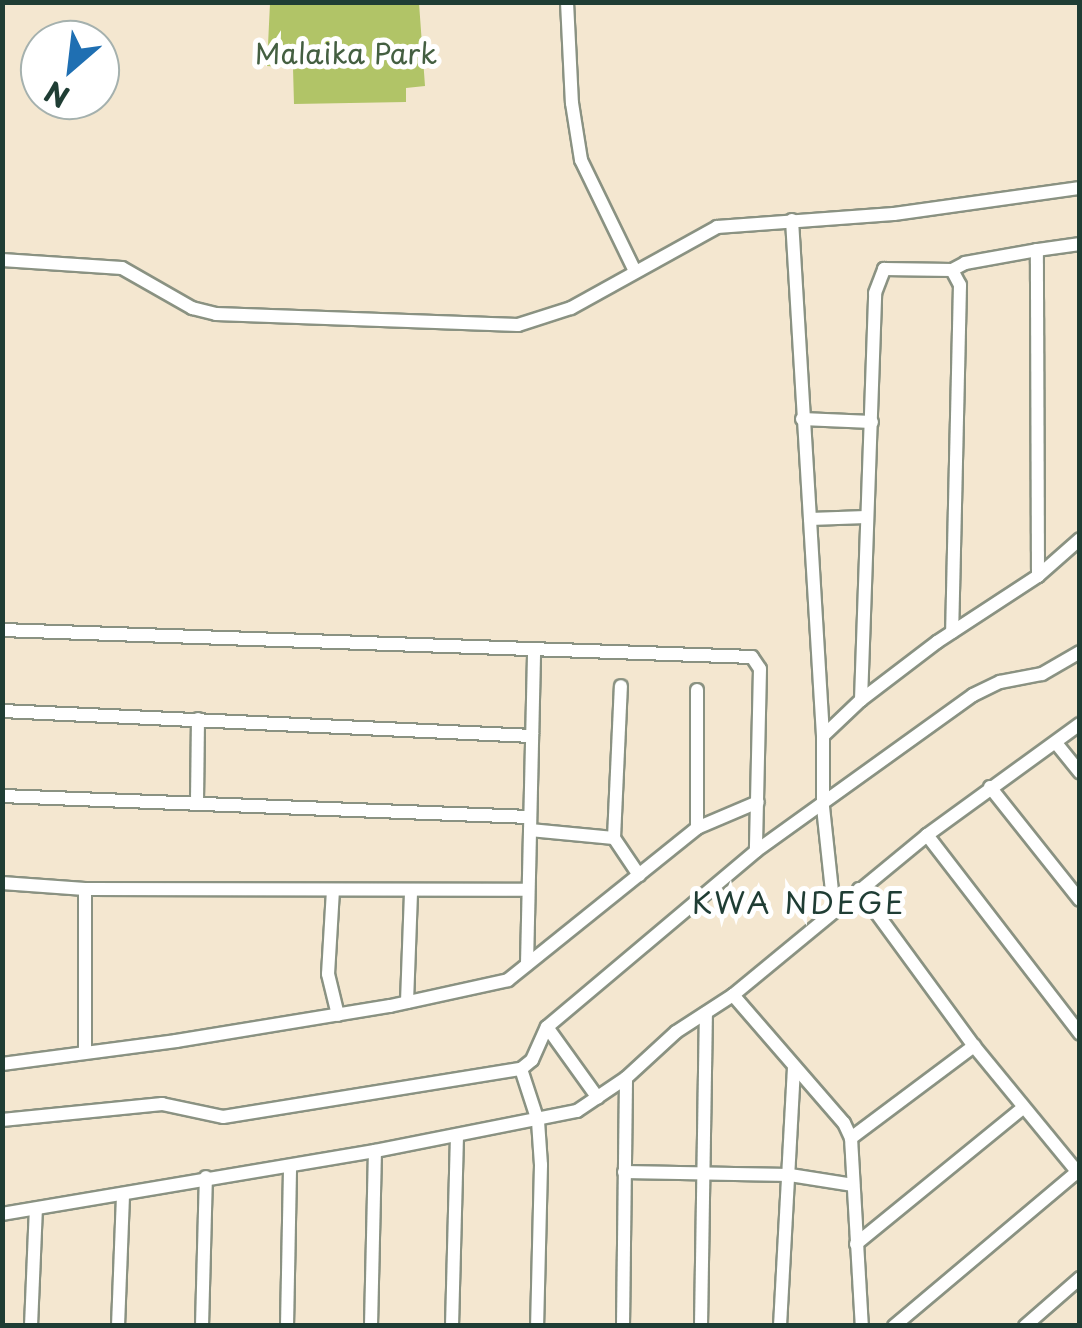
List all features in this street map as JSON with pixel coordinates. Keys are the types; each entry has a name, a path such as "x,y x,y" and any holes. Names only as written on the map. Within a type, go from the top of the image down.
{"street":[{"path":"567,2 572,103 581,160 586,178 635,271"},
{"path":"2,260 110,264 192,308 216,314 502,325 538,322 717,227 894,214 1080,188"},
{"path":"792,220 823,736 823,806 834,910"},
{"path":"861,700 879,274 884,268 952,270 965,263 1080,244"},
{"path":"1037,250 1038,576"},
{"path":"952,270 960,285 952,632"},
{"path":"802,419 872,422"},
{"path":"810,519 866,517"},
{"path":"823,736 861,700 952,632 1038,576 1080,538"},
{"path":"2,630 752,657 760,670 756,851"},
{"path":"527,964 534,649"},
{"path":"2,1120 162,1104 222,1118 521,1069 532,1060 547,1027 756,851 973,695 1000,682 1042,674 1080,652"},
{"path":"621,686 614,838 638,875"},
{"path":"697,690 697,828"},
{"path":"2,711 532,736"},
{"path":"198,720 198,802"},
{"path":"2,1214 123,1196 206,1177 375,1152 577,1111 626,1078 676,1032 732,996 926,835 1080,724"},
{"path":"1056,743 1080,773"},
{"path":"990,786 1080,900"},
{"path":"2,796 198,802 530,823 614,838"},
{"path":"2,1064 176,1041 407,1002 508,980 697,828 758,802"},
{"path":"926,835 1080,1034"},
{"path":"2,883 84,889 528,890"},
{"path":"84,889 85,1051"},
{"path":"859,889 974,1046 1078,1174 894,1326"},
{"path":"333,890 328,974 338,1014"},
{"path":"407,1002 411,891"},
{"path":"732,996 851,1138 862,1326"},
{"path":"701,1326 706,1013"},
{"path":"547,1027 598,1098"},
{"path":"851,1138 974,1046"},
{"path":"780,1326 794,1067"},
{"path":"521,1069 538,1120 542,1177 537,1326"},
{"path":"622,1326 626,1078"},
{"path":"856,1244 1023,1108"},
{"path":"452,1326 458,1135"},
{"path":"371,1326 375,1152"},
{"path":"287,1326 290,1166"},
{"path":"624,1172 703,1170 790,1175 853,1185"},
{"path":"202,1326 206,1177"},
{"path":"118,1326 123,1196"},
{"path":"32,1326 36,1210"},
{"path":"1025,1326 1080,1278"}],"green space":[{"name":"Malaika Park","path":"270,3 419,3 425,86 406,88 406,102 294,104 293,68 267,66"}],"district":[{"name":"KWA NDEGE","path":"799,902"}]}
